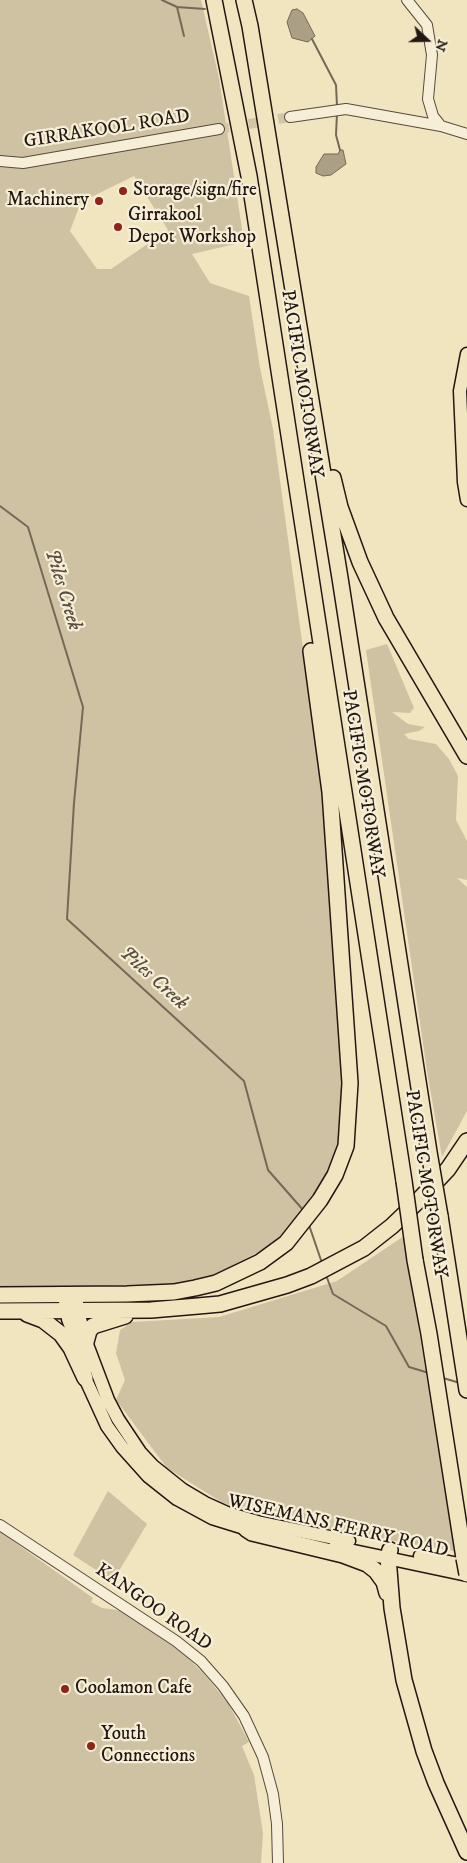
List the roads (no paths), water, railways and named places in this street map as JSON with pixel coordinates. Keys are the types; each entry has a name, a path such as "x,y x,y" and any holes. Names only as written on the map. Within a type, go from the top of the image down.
{"highway":[{"name":"PACIFIC MOTORWAY","path":"214,0 249,176 415,1260 429,1334 467,1575"},
{"name":"PACIFIC MOTORWAY","path":"244,0 250,26 318,444 467,1390"},
{"path":"0,1295 174,1292 216,1282 260,1262 286,1243 320,1200 335,1175 346,1146 350,1083 330,792 283,446 287,430"},
{"path":"318,444 325,448 340,508 360,562 386,618 467,756"},
{"path":"5,1311 151,1310 220,1304 311,1276 364,1248 392,1226 416,1204 448,1169 467,1141"},
{"path":"86,1342 89,1331 93,1326 151,1310"},
{"path":"5,1311 34,1316 54,1327 71,1348 85,1378"},
{"path":"246,1529 252,1533 343,1555 367,1564 376,1571 384,1582 389,1606 392,1608"},
{"path":"389,1553 392,1608 404,1680 424,1751 436,1784 467,1852"}],"main road":[{"path":"467,354 460,391 464,482 467,500"},
{"name":"WISEMANS FERRY ROAD","path":"70,1295 84,1361 85,1378 96,1404 114,1437 130,1457 148,1476 177,1499 201,1513 246,1529 389,1553 466,1562"},
{"name":"WISEMANS FERRY ROAD","path":"72,1311 118,1419 140,1452 159,1471 184,1490 205,1503 244,1518 389,1553 467,1575"}],"street":[{"path":"407,0 427,26 432,55 428,99 433,116 441,126"},
{"path":"290,117 346,108 441,126 467,134"},
{"name":"GIRRAKOOL ROAD","path":"0,161 23,163 219,129"},
{"name":"KANGOO ROAD","path":"0,1525 176,1641 201,1661 223,1686 244,1716 263,1757 273,1794 278,1838 278,1863"}],"waterway":[{"path":"162,0 177,7 205,9"},
{"path":"177,7 184,36"},
{"path":"312,39 336,85 337,106"},
{"path":"337,113 336,135 340,150"},
{"name":"Piles Creek","path":"0,506 28,527 83,707 74,803 67,919 244,1081 268,1170 304,1211"},
{"name":"Piles Creek","path":"309,1225 322,1263"},
{"name":"Piles Creek","path":"326,1275 333,1294 386,1326 409,1367 429,1373"},
{"name":"Piles Creek","path":"443,1378 460,1383"}],"tunnel":[{"path":"219,129 290,117"}],"place":[{"name":"Storage/sign/fire","path":"123,191"},
{"name":"Machinery","path":"99,201"},
{"name":"Girrakool Depot Workshop","path":"118,227"},
{"name":"Coolamon Cafe","path":"65,1689"},
{"name":"Youth Connections","path":"91,1746"}]}
